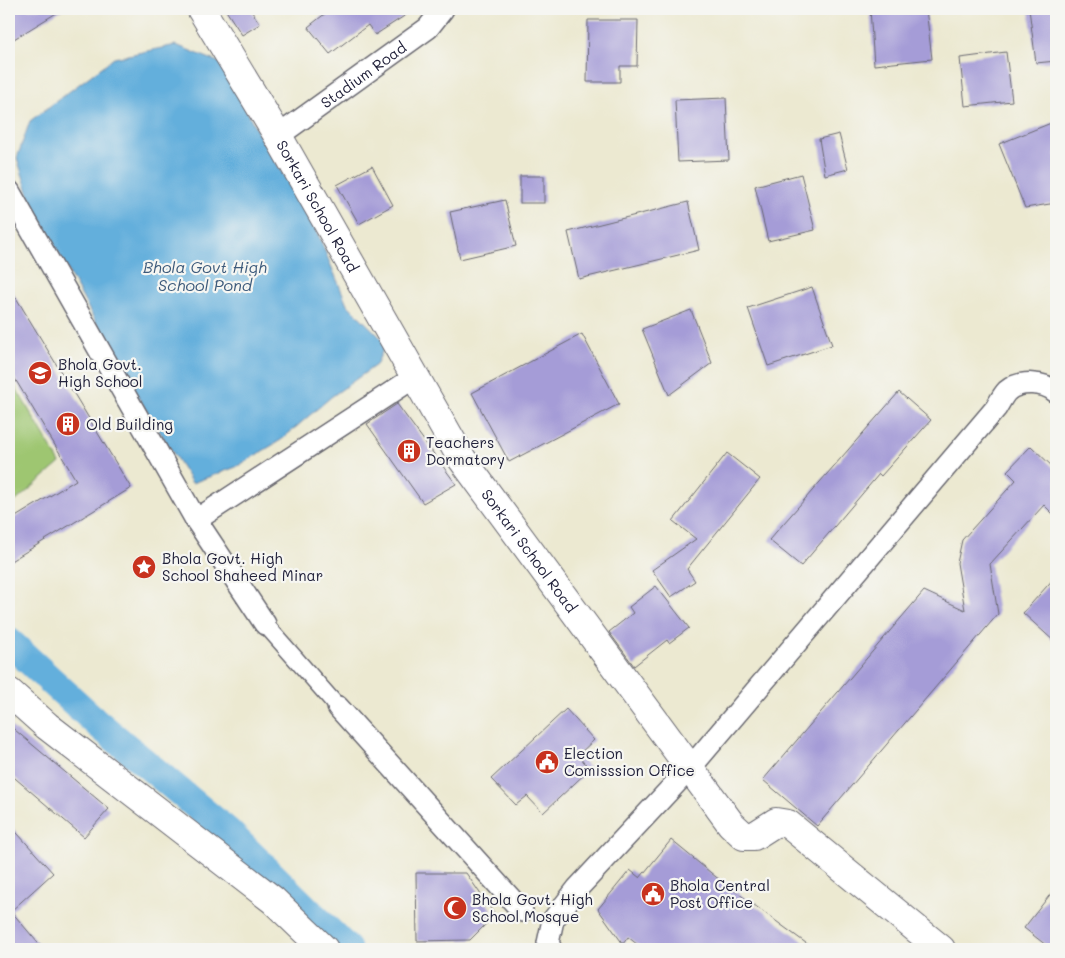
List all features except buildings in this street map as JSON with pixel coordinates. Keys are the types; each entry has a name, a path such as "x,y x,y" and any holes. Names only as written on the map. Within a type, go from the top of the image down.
{"street":[{"name":"Sorkari School Road","path":"201,9 278,136 462,459 691,767 731,824 744,836 754,836 776,822 788,824 941,949"},
{"name":"Stadium Road","path":"278,136 428,28 443,9"},
{"path":"9,191 196,520 265,624 522,911"},
{"path":"196,520 415,377"},
{"path":"551,949 548,943 553,920 577,889 691,767 996,408 1008,390 1031,383 1050,387 1056,392"},
{"path":"9,692 47,726 273,900 324,949"}],"green space":[{"path":"9,376 60,463 9,507"}],"water":[{"name":"Bhola Govt High School Pond","path":"176,45 223,64 260,137 312,220 347,304 386,343 376,365 331,397 281,440 236,467 192,483 128,381 69,273 30,198 17,158 30,121 114,58"}],"waterway":[{"path":"9,642 96,722 229,833 347,949"}],"place":[{"name":"Bhola Govt. High School","path":"40,373"},
{"name":"Old Building","path":"68,424"},
{"name":"Teachers Dormatory","path":"409,451"},
{"name":"Bhola Govt. High School Shaheed Minar","path":"144,567"},
{"name":"Election Comisssion Office","path":"547,762"},
{"name":"Bhola Central Post Office","path":"653,894"},
{"name":"Bhola Govt. High School Mosque","path":"455,908"}]}
